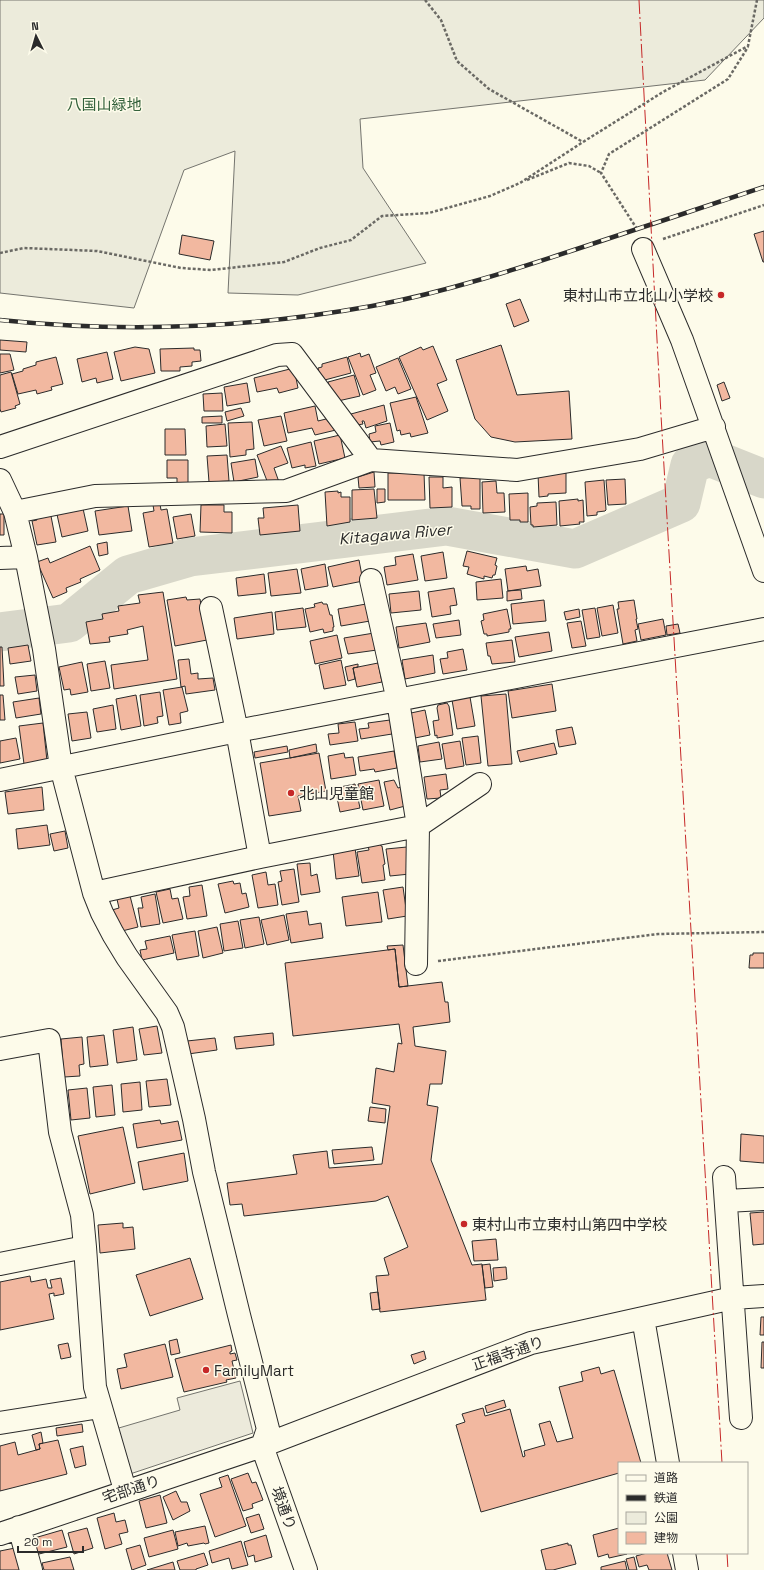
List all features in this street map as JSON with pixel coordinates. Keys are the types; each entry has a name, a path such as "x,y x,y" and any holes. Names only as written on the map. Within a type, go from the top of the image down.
{"street":[{"path":"645,248 682,340 714,426 720,447 750,513 764,571"},
{"path":"0,447 277,355 292,354 371,460"},
{"path":"15,512 94,496 286,492 371,460 517,470 640,448 714,426"},
{"path":"0,480 15,512 26,557 44,650 61,767 94,893 113,934 167,1013 173,1027 194,1119 204,1172 268,1429 262,1446"},
{"path":"0,558 26,557"},
{"path":"371,580 398,701 418,826 416,964"},
{"path":"211,608 237,731 260,857"},
{"path":"0,780 237,731 764,629"},
{"path":"94,893 260,857 418,826 480,784"},
{"path":"0,1049 50,1040 60,1132 82,1215 95,1387 126,1490"},
{"path":"724,1177 741,1418"},
{"path":"726,1200 764,1199"},
{"path":"0,1264 85,1247"},
{"name":"正福寺通り","path":"262,1446 532,1343 733,1298 764,1296"},
{"path":"643,1318 668,1462"},
{"path":"0,1423 100,1407"},
{"name":"宅部通り","path":"10,1530 126,1490 262,1446"},
{"name":"境通り","path":"262,1446 306,1570"},
{"path":"10,1530 31,1570"},
{"path":"684,1554 686,1570"}],"path":[{"path":"425,0 440,20 457,61 489,88 583,142"},
{"path":"601,173 609,154 728,79 748,46 757,0"},
{"path":"520,183 663,92 748,46"},
{"path":"0,253 24,248 97,251 181,268 211,270 284,262 320,248 351,240 382,216 429,212 490,196 569,163 589,166 601,173 637,229 645,248 654,242 764,205"},
{"path":"416,964 658,934 764,932"}],"green space":[{"name":"八国山緑地","path":"0,0 764,0 764,18 705,80 360,119 363,168 426,263 298,295 228,293 235,151 184,170 134,308 0,293"}],"shaded area":[{"path":"240,1381 253,1433 127,1475 112,1430 180,1410 177,1398"}],"building":[{"path":"764,231 764,262 763,262 754,234"},
{"path":"182,235 214,241 210,260 179,254"},
{"path":"520,299 529,321 514,327 506,304"},
{"path":"0,340 27,342 26,352 0,350"},
{"path":"501,345 517,395 569,391 572,439 515,442 491,437 475,419 456,360"},
{"path":"433,346 447,380 437,384 448,411 427,420 399,357 421,347 423,350"},
{"path":"135,347 149,349 155,373 121,381 114,352"},
{"path":"194,348 194,350 200,350 201,361 192,362 192,366 180,367 180,371 161,371 160,349"},
{"path":"107,352 113,379 97,383 96,378 82,382 77,359"},
{"path":"360,353 361,357 369,354 376,373 370,375 376,390 363,395 348,357"},
{"path":"0,354 10,354 14,370 0,373"},
{"path":"56,357 63,384 51,387 52,390 37,394 36,390 18,394 12,374 36,365 36,362"},
{"path":"347,357 351,373 321,381 318,368 322,367 322,364"},
{"path":"398,358 411,389 398,394 395,387 386,391 376,367"},
{"path":"294,368 298,388 279,393 277,388 257,392 254,378"},
{"path":"11,372 20,404 15,406 16,408 1,412 0,375"},
{"path":"354,375 360,396 338,401 332,398 328,382"},
{"path":"724,382 730,398 722,401 717,385"},
{"path":"247,383 250,402 227,406 224,387"},
{"path":"222,393 223,411 204,411 203,394"},
{"path":"416,397 428,433 411,437 410,433 401,435 400,430 397,431 390,403"},
{"path":"384,405 387,421 366,428 364,421 362,421 363,424 352,426 351,414"},
{"path":"315,406 318,421 326,419 336,430 315,435 312,428 288,433 284,413"},
{"path":"241,408 244,416 227,421 225,412"},
{"path":"222,416 222,423 202,423 202,417"},
{"path":"281,416 287,441 264,446 258,420"},
{"path":"252,422 254,449 246,450 246,455 230,457 228,423"},
{"path":"390,423 394,442 381,445 380,441 370,442 369,434 376,432 375,426"},
{"path":"225,424 227,446 207,447 206,426"},
{"path":"165,429 185,429 186,455 165,455"},
{"path":"340,435 345,458 319,464 314,441"},
{"path":"311,442 316,466 305,468 305,465 292,468 287,448"},
{"path":"281,446 288,463 274,468 279,482 269,486 257,455"},
{"path":"227,455 229,481 209,482 207,456"},
{"path":"255,459 258,477 234,482 231,463"},
{"path":"167,460 188,460 188,483 177,483 177,478 167,478"},
{"path":"374,472 375,487 359,488 358,477"},
{"path":"388,473 424,473 425,500 388,500"},
{"path":"566,473 566,493 548,494 548,496 539,497 538,474"},
{"path":"429,477 443,477 443,488 452,487 452,507 430,508"},
{"path":"480,477 480,509 471,509 471,506 462,506 460,478"},
{"path":"625,479 626,504 608,505 606,480"},
{"path":"604,480 606,510 597,512 597,515 587,516 585,482"},
{"path":"496,481 497,493 504,493 505,512 483,513 482,482"},
{"path":"374,489 377,518 352,520 352,490"},
{"path":"377,489 385,489 385,502 377,503"},
{"path":"338,491 338,493 341,492 341,497 350,497 350,522 327,526 325,492"},
{"path":"528,493 528,522 510,520 509,494"},
{"path":"578,499 578,501 583,500 584,522 579,522 580,524 560,526 559,501"},
{"path":"556,502 557,525 533,527 533,525 531,525 530,507 537,506 537,503"},
{"path":"82,504 88,531 62,537 56,510"},
{"path":"160,504 161,510 167,509 173,543 149,547 143,513 154,511 153,505"},
{"path":"201,505 224,505 224,512 232,512 232,533 200,532"},
{"path":"298,505 300,531 260,535 258,518 264,518 263,508"},
{"path":"128,506 132,531 99,535 95,511"},
{"path":"50,511 56,542 37,545 32,521 37,520 36,514"},
{"path":"0,514 4,514 4,535 0,535"},
{"path":"191,514 195,536 177,539 173,517"},
{"path":"107,542 108,554 99,556 97,544"},
{"path":"90,546 100,570 80,579 81,582 66,588 67,592 53,598 37,562 48,558 50,563"},
{"path":"467,551 497,558 495,575 493,575 492,578 484,576 484,579 467,574 469,567 463,566"},
{"path":"443,552 447,578 425,581 421,556"},
{"path":"413,554 418,580 387,585 384,567 396,565 395,557"},
{"path":"359,560 363,581 333,587 328,567"},
{"path":"325,564 328,586 305,590 301,569"},
{"path":"526,566 527,571 538,569 541,586 508,591 505,569"},
{"path":"297,569 301,593 271,596 268,573"},
{"path":"264,574 266,593 238,596 236,578"},
{"path":"501,579 503,598 477,600 476,582"},
{"path":"454,588 457,605 450,606 451,614 432,617 428,592"},
{"path":"521,590 522,599 507,601 507,591"},
{"path":"419,591 421,610 391,613 389,594"},
{"path":"163,592 177,679 114,689 111,665 148,660 143,626 127,630 128,634 109,637 110,642 90,644 86,622 103,619 102,614 119,611 118,606 140,603 138,595"},
{"path":"186,597 187,600 200,599 207,640 175,646 167,600"},
{"path":"544,600 546,621 513,624 511,604"},
{"path":"634,600 638,629 635,630 637,641 623,644 617,609 619,609 618,602"},
{"path":"322,602 323,604 327,604 330,615 332,615 334,627 333,631 324,633 323,629 310,632 305,609 315,607 314,604"},
{"path":"366,604 370,621 341,626 338,609"},
{"path":"613,605 618,633 602,636 597,608"},
{"path":"303,608 306,627 277,630 275,612"},
{"path":"595,608 600,637 587,639 582,610"},
{"path":"507,609 511,629 509,629 509,632 487,636 487,634 484,634 481,621 484,620 483,614"},
{"path":"579,609 580,617 566,620 564,612"},
{"path":"272,612 274,634 237,639 234,618"},
{"path":"663,619 666,635 641,640 638,624"},
{"path":"459,620 461,635 436,638 433,624"},
{"path":"581,621 586,646 572,648 567,623"},
{"path":"426,623 430,642 399,648 396,627"},
{"path":"678,624 680,633 667,635 666,626"},
{"path":"549,632 552,651 519,657 515,637"},
{"path":"374,633 377,650 348,654 344,638"},
{"path":"337,635 342,658 315,664 310,641"},
{"path":"512,640 515,662 492,664 490,656 488,656 486,643"},
{"path":"28,645 31,661 10,664 8,648"},
{"path":"0,647 2,647 4,686 0,686"},
{"path":"463,649 467,670 443,674 440,659 448,658 447,652"},
{"path":"433,655 435,673 405,679 402,660"},
{"path":"189,659 191,674 198,673 198,679 213,678 215,690 186,694 185,686 181,687 178,660"},
{"path":"341,660 346,685 324,689 319,665"},
{"path":"105,661 110,688 91,691 87,664"},
{"path":"82,662 88,692 71,695 70,689 64,690 59,667"},
{"path":"378,663 382,682 357,687 353,668"},
{"path":"358,664 358,667 353,668 355,679 348,681 345,667"},
{"path":"35,675 37,691 18,694 15,677"},
{"path":"552,684 556,711 512,718 508,691"},
{"path":"182,687 188,711 180,713 181,723 169,725 163,690"},
{"path":"160,692 163,716 157,717 158,723 144,726 140,695"},
{"path":"506,694 512,764 488,766 481,696"},
{"path":"0,695 3,695 5,720 0,720"},
{"path":"136,695 141,726 121,730 116,699"},
{"path":"470,697 475,726 457,729 452,700"},
{"path":"39,698 41,714 16,718 13,702"},
{"path":"447,703 449,706 453,735 437,738 437,735 435,736 433,721 439,720 438,705"},
{"path":"113,705 116,729 97,732 93,709"},
{"path":"425,710 430,735 415,738 411,713"},
{"path":"87,712 91,738 72,741 68,714"},
{"path":"390,720 392,734 361,739 359,729 369,728 368,723"},
{"path":"355,722 358,741 330,745 328,734 339,733 338,724"},
{"path":"43,723 47,761 24,764 19,726"},
{"path":"572,727 576,744 559,747 556,730"},
{"path":"478,736 481,763 466,765 462,738"},
{"path":"16,738 20,759 0,763 0,741"},
{"path":"460,741 464,766 446,769 442,744"},
{"path":"439,742 442,759 420,762 418,746"},
{"path":"554,743 557,754 520,762 517,751"},
{"path":"316,744 317,752 290,758 289,750"},
{"path":"287,746 288,752 255,758 254,752"},
{"path":"394,751 397,768 375,772 374,769 360,771 358,757"},
{"path":"319,753 326,791 298,796 301,811 269,816 260,763"},
{"path":"344,753 345,758 353,757 356,775 331,779 328,756"},
{"path":"446,774 448,789 440,790 441,798 427,799 424,777"},
{"path":"379,780 384,806 363,810 358,784"},
{"path":"394,780 398,788 405,786 409,805 390,810 384,782"},
{"path":"355,784 360,808 340,812 335,788"},
{"path":"42,787 44,810 8,814 5,792"},
{"path":"47,825 50,845 18,849 16,829"},
{"path":"65,831 68,848 54,851 50,834"},
{"path":"380,844 382,846 385,864 383,865 385,880 362,883 357,852 369,850 368,846"},
{"path":"407,847 410,874 390,876 386,849"},
{"path":"355,848 359,876 336,879 333,851"},
{"path":"310,863 311,876 317,874 320,892 301,895 297,864"},
{"path":"294,869 299,902 282,905 278,882 282,881 280,871"},
{"path":"266,872 268,885 275,884 278,905 258,908 252,875"},
{"path":"233,881 234,884 240,883 242,894 246,893 249,907 225,913 218,884"},
{"path":"202,885 207,916 187,919 183,897 190,896 189,887"},
{"path":"403,887 407,916 388,919 383,890"},
{"path":"170,889 172,899 178,898 183,919 163,923 156,892"},
{"path":"129,892 138,927 118,932 112,910 119,908 116,895"},
{"path":"378,892 382,922 346,926 342,897"},
{"path":"155,894 160,924 141,927 138,908 143,908 141,897"},
{"path":"307,911 309,925 321,923 323,938 291,943 286,914"},
{"path":"284,915 289,940 267,945 261,920"},
{"path":"259,917 264,944 245,948 240,920"},
{"path":"238,921 243,948 224,951 220,924"},
{"path":"217,927 223,953 203,958 198,931"},
{"path":"195,931 199,956 177,960 172,935"},
{"path":"170,936 174,953 142,960 140,950 147,949 145,941"},
{"path":"403,945 408,986 399,987 395,949 388,950 387,946"},
{"path":"395,949 399,987 442,982 445,1002 448,1002 450,1022 413,1027 415,1046 446,1051 442,1084 430,1084 427,1105 438,1107 431,1160 472,1265 482,1264 486,1300 380,1312 376,1276 389,1275 384,1258 408,1247 388,1196 376,1201 244,1216 242,1204 230,1205 227,1183 297,1174 293,1155 327,1151 329,1168 382,1164 390,1106 372,1103 376,1068 394,1072 398,1043 402,1044 399,1024 293,1036 285,963"},
{"path":"753,953 764,953 764,968 749,968 750,955 753,955"},
{"path":"157,1026 162,1053 144,1055 139,1029"},
{"path":"133,1027 137,1060 117,1063 113,1030"},
{"path":"273,1033 274,1045 236,1049 234,1037"},
{"path":"104,1035 108,1065 90,1067 87,1037"},
{"path":"82,1037 84,1064 79,1065 80,1076 64,1077 61,1039"},
{"path":"215,1038 217,1050 188,1054 187,1041"},
{"path":"167,1079 171,1105 149,1107 146,1081"},
{"path":"140,1082 142,1110 123,1112 121,1084"},
{"path":"112,1085 115,1115 96,1117 93,1087"},
{"path":"87,1088 90,1118 71,1120 68,1090"},
{"path":"370,1107 386,1109 385,1123 368,1121"},
{"path":"160,1120 161,1124 178,1121 182,1140 137,1148 133,1124"},
{"path":"123,1127 135,1183 90,1194 78,1136"},
{"path":"741,1134 764,1136 764,1163 740,1161"},
{"path":"372,1147 374,1160 334,1164 332,1150"},
{"path":"184,1153 188,1181 143,1190 138,1162"},
{"path":"764,1212 764,1244 753,1245 750,1213"},
{"path":"123,1223 123,1228 133,1227 135,1249 100,1253 98,1225"},
{"path":"496,1239 498,1260 474,1261 472,1241"},
{"path":"190,1258 203,1299 150,1316 136,1275"},
{"path":"490,1264 493,1287 485,1288 482,1265"},
{"path":"506,1267 507,1279 494,1281 493,1268"},
{"path":"30,1276 31,1282 46,1279 48,1288 52,1288 50,1280 61,1278 64,1294 54,1296 54,1293 49,1294 54,1319 0,1330 0,1282"},
{"path":"378,1292 380,1309 372,1310 370,1293"},
{"path":"761,1317 764,1317 764,1335 760,1335"},
{"path":"177,1339 180,1353 171,1355 169,1341"},
{"path":"762,1342 764,1342 764,1368 761,1368"},
{"path":"68,1343 71,1357 61,1359 58,1345"},
{"path":"165,1344 173,1377 121,1389 117,1369 127,1367 124,1354"},
{"name":"FamilyMart","path":"231,1345 232,1351 230,1354 235,1353 237,1360 232,1361 236,1378 226,1380 227,1382 184,1392 175,1359"},
{"path":"424,1351 426,1359 414,1364 411,1355"},
{"path":"599,1367 601,1374 614,1370 641,1462 618,1462 618,1473 481,1512 456,1425 465,1422 462,1414 483,1408 485,1416 510,1409 523,1457 525,1456 524,1451 545,1445 539,1424 550,1421 557,1442 573,1438 559,1387 583,1381 581,1372"},
{"path":"504,1400 506,1407 487,1413 485,1406"},
{"path":"82,1424 83,1432 57,1436 56,1428"},
{"path":"41,1432 43,1443 39,1444 40,1449 36,1450 32,1435"},
{"path":"58,1440 67,1474 0,1491 0,1446 15,1442 18,1455 40,1449 39,1444"},
{"path":"83,1446 86,1465 75,1468 70,1449"},
{"path":"248,1473 252,1483 256,1482 263,1500 252,1504 253,1508 243,1511 231,1479"},
{"path":"228,1475 246,1526 215,1537 200,1494 222,1487 219,1478"},
{"path":"176,1491 181,1502 187,1502 190,1511 173,1520 163,1497"},
{"path":"160,1495 167,1523 146,1528 139,1501"},
{"path":"114,1513 116,1522 125,1520 128,1532 119,1534 122,1544 105,1549 97,1518"},
{"path":"259,1514 264,1529 251,1533 246,1518"},
{"path":"205,1526 209,1543 188,1546 187,1543 178,1546 175,1532"},
{"path":"87,1528 93,1548 74,1554 68,1533"},
{"path":"618,1528 618,1554 627,1554 609,1558 608,1554 598,1557 593,1535"},
{"path":"62,1530 67,1547 35,1555 31,1539"},
{"path":"173,1530 178,1549 149,1557 144,1538"},
{"path":"266,1535 272,1557 255,1562 254,1555 248,1557 244,1542"},
{"path":"241,1541 248,1565 232,1569 229,1558 212,1563 209,1551"},
{"path":"568,1543 568,1545 571,1545 576,1564 553,1570 546,1570 541,1550"},
{"path":"140,1545 146,1565 132,1570 126,1549"},
{"path":"15,1548 20,1570 0,1570 0,1551"},
{"path":"204,1553 208,1565 196,1570 180,1570 177,1561"},
{"path":"643,1554 667,1554 672,1570 649,1570 647,1565 639,1567 636,1556"},
{"path":"70,1557 74,1570 44,1570 42,1563"},
{"path":"634,1557 637,1570 629,1570 626,1559"},
{"path":"625,1561 627,1570 601,1570 601,1567"},
{"path":"173,1562 175,1570 147,1570"}],"waterway":[{"name":"Kitagawa River","path":"0,632 69,623 128,575 190,557 447,526 575,549 681,503 690,465 709,457 764,479"}],"railway":[{"path":"0,320 93,326 187,326 233,324 280,319 372,306 456,287 565,253 764,187"}],"power":[{"path":"639,0 661,415 722,1462"},
{"path":"727,1554 728,1570"}],"place":[{"name":"東村山市立北山小学校","path":"721,295"},
{"name":"北山児童館","path":"291,793"},
{"name":"東村山市立東村山第四中学校","path":"464,1224"},
{"name":"FamilyMart","path":"206,1370"}]}
